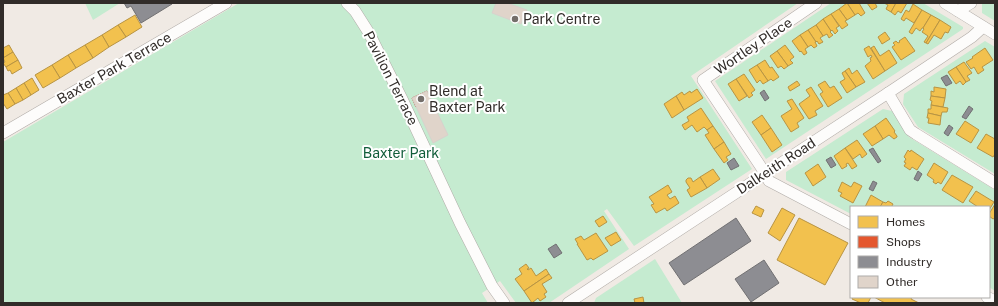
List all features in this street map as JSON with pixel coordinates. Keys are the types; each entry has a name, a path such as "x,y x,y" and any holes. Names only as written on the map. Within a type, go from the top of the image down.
{"street":[{"name":"Baxter Park Terrace","path":"6,132 226,3"},
{"name":"Pavilion Terrace","path":"347,3 355,11 369,33 460,223 492,286 504,303"},
{"name":"Wortley Place","path":"765,174 703,80 816,3"},
{"path":"945,3 995,34"},
{"path":"958,10 971,3"},
{"name":"Dalkeith Road","path":"568,303 888,93 972,37 983,27"},
{"path":"888,93 910,130 995,183"},
{"path":"3,120 6,132"},
{"path":"765,174 769,181 850,223"}],"green space":[{"path":"85,3 120,3 93,20"},
{"name":"Baxter Park","path":"239,3 798,3 691,76 752,169 634,246 607,209 604,211 629,249 549,303 516,303 500,281 482,293 488,303 3,303 3,142"},
{"path":"831,3 923,3 963,27 963,29 766,159 715,81"},
{"path":"982,3 995,3 995,21 982,13"},
{"path":"985,41 995,47 995,174 918,127 903,104 904,94"},
{"path":"883,109 892,111 909,137 995,190 995,291 990,288 990,206 850,206 850,213 786,180 786,172"},
{"path":"655,259 682,303 594,303 596,298"}],"building: Homes":[{"path":"847,3 859,3 865,13 861,16 858,13 855,15"},
{"path":"847,3 855,15 847,20 839,9"},
{"path":"867,3 875,3 877,7 872,10"},
{"path":"884,3 896,3 891,12 886,9 888,5"},
{"path":"896,3 907,3 901,13 898,11 895,15 891,12"},
{"path":"913,4 922,10 914,23 906,18 904,21 901,19 906,10 909,12"},
{"path":"839,9 847,20 845,21 848,25 842,29 831,14"},
{"path":"922,10 931,15 920,31 916,28 912,34 909,32"},
{"path":"831,14 839,26 836,28 838,31 835,34 832,30 831,31 823,19"},
{"path":"135,15 142,27 126,37 118,25"},
{"path":"931,15 940,20 926,43 924,42 928,36 922,32"},
{"path":"823,19 833,35 829,38 827,34 823,36 816,25"},
{"path":"940,20 951,27 948,33 945,32 941,39 934,35 928,44 926,43"},
{"path":"118,25 126,37 109,47 102,35"},
{"path":"816,25 823,36 820,38 823,42 819,44 808,30"},
{"path":"808,30 816,42 817,46 814,48 811,45 808,47 800,35"},
{"path":"885,32 890,39 882,44 878,37"},
{"path":"102,35 109,47 93,58 85,45"},
{"path":"800,35 808,47 805,49 807,53 804,55 792,41"},
{"path":"905,37 915,51 901,60 892,47 895,45 893,43 896,41 898,43 900,42 899,41"},
{"path":"9,45 13,52 3,58 3,48"},
{"path":"85,45 93,58 76,68 68,55"},
{"path":"785,45 794,57 790,60 793,63 788,66 777,51"},
{"path":"869,46 885,71 873,79 865,66 871,61 870,58 872,57 871,55 868,57 864,49"},
{"path":"874,46 880,56 889,50 897,63 885,71 871,48"},
{"path":"985,48 993,60 982,67 984,70 978,74 974,67 971,69 966,62"},
{"path":"777,51 788,66 784,69 781,66 778,68 770,56"},
{"path":"13,52 18,60 6,67 3,63 5,62 3,58"},
{"path":"68,55 76,68 60,78 52,65"},
{"path":"18,60 22,68 12,74 6,67"},
{"path":"765,60 770,68 772,67 779,77 773,81 771,79 768,81 757,65"},
{"path":"964,62 972,73 967,76 970,80 966,82 956,67"},
{"path":"52,65 60,78 43,88 35,75"},
{"path":"757,65 768,81 763,84 760,80 757,83 749,70"},
{"path":"956,67 966,82 963,85 960,81 956,84 948,72"},
{"path":"849,68 852,74 857,70 865,82 856,87 845,71"},
{"path":"845,71 856,87 847,93 840,82 845,79 842,73"},
{"path":"744,74 755,90 751,93 753,95 749,98 736,79"},
{"path":"32,78 39,90 31,95 24,83"},
{"path":"736,79 747,96 739,101 728,84"},
{"path":"797,81 800,85 790,91 788,87"},
{"path":"825,81 830,88 834,86 842,98 828,107 820,94 823,92 818,85"},
{"path":"24,83 31,95 23,100 16,88"},
{"path":"811,87 823,106 815,111 817,115 809,119 799,104 810,96 806,90"},
{"path":"934,87 946,89 945,98 931,96 931,91 934,92"},
{"path":"16,88 23,100 15,104 8,93"},
{"path":"697,89 703,98 684,110 676,96 682,92 684,95 690,91 691,93"},
{"path":"8,93 15,104 7,109 3,103 3,95"},
{"path":"676,96 684,110 672,118 664,104"},
{"path":"931,96 945,98 943,107 931,105"},
{"path":"792,99 804,118 797,123 799,127 791,132 781,116 792,109 787,101"},
{"path":"931,105 948,108 947,112 942,112 941,116 928,113 928,109 931,109"},
{"path":"701,108 713,126 707,130 704,127 697,132 692,125 685,130 682,125 689,121 687,117"},
{"path":"928,113 941,116 940,125 928,123"},
{"path":"762,115 771,128 761,135 752,122"},
{"path":"886,118 897,136 894,139 889,135 883,139 875,126"},
{"path":"965,121 979,130 971,143 956,134"},
{"path":"713,126 724,142 714,149 705,135 709,133 707,130"},
{"path":"875,126 883,139 872,146 863,134"},
{"path":"771,128 782,145 772,152 761,135"},
{"path":"986,134 995,139 995,154 993,157 977,148"},
{"path":"857,140 867,154 862,158 860,154 853,159 845,148"},
{"path":"724,142 731,154 726,157 728,160 724,163 714,149"},
{"path":"845,148 857,166 852,169 848,163 846,164 847,166 842,169 834,156"},
{"path":"908,150 910,152 911,150 924,159 917,170 912,167 910,170 904,166 906,159 904,157"},
{"path":"934,163 948,172 941,184 938,182 936,184 933,182 934,180 927,175"},
{"path":"818,164 826,177 813,186 805,173"},
{"path":"713,169 720,179 707,188 700,177"},
{"path":"952,175 973,187 963,203 942,190"},
{"path":"700,177 707,188 691,197 687,190 690,188 686,180 691,178 693,182"},
{"path":"842,182 851,187 854,182 862,186 853,203 840,196 842,193 838,191"},
{"path":"668,185 672,192 667,195 670,199 675,196 679,203 667,211 665,208 656,213 651,205 654,204 649,197"},
{"path":"976,191 994,202 990,208 990,206 976,206 969,201"},
{"path":"871,195 883,202 881,206 866,206"},
{"path":"888,201 893,204 892,206 881,206 883,202 886,203"},
{"path":"995,204 995,218 993,219 990,217 990,212"},
{"path":"756,206 764,210 761,217 752,213"},
{"path":"782,208 795,215 780,241 768,233"},
{"path":"603,216 607,222 599,227 595,221"},
{"path":"799,218 848,243 825,285 777,260"},
{"path":"616,232 621,240 611,246 605,238"},
{"path":"596,233 608,251 593,260 591,258 587,260 575,239 581,236 584,240"},
{"path":"526,264 529,268 527,269 528,270 531,268 536,276 546,269 549,274 524,291 515,279 522,274 519,269"},
{"path":"549,274 552,278 542,284 547,292 544,294 546,297 540,301 538,298 532,303 524,291"},
{"path":"643,297 644,303 635,303 634,299"},
{"path":"870,298 868,303 861,303 852,299"},
{"path":"876,298 912,298 919,303 885,303"}],"building: Shops":[{"name":"Blend at Baxter Park","path":"427,91 431,100 416,107 412,98"}],"building: Industry":[{"path":"124,3 172,4 141,23 131,6 127,8"},
{"path":"947,75 952,83 946,86 941,78"},
{"path":"764,90 769,98 765,101 760,93"},
{"path":"969,106 973,109 966,119 962,117"},
{"path":"949,125 953,128 948,136 944,133"},
{"path":"873,148 881,161 878,163 869,150"},
{"path":"831,157 836,165 831,168 826,160"},
{"path":"734,158 739,166 731,170 727,163"},
{"path":"918,171 922,174 918,181 914,179"},
{"path":"873,181 877,183 873,191 869,189"},
{"path":"736,218 751,241 684,285 669,263"},
{"path":"556,244 562,253 554,258 548,249"},
{"path":"764,260 779,283 751,302 735,279"}],"building: Other":[{"name":"Park Centre","path":"496,3 507,3 527,10 521,24 492,13"},
{"path":"427,91 448,135 433,143 412,98"}],"place":[{"name":"Park Centre","path":"515,19"},
{"name":"Blend at Baxter Park","path":"421,99"}]}
